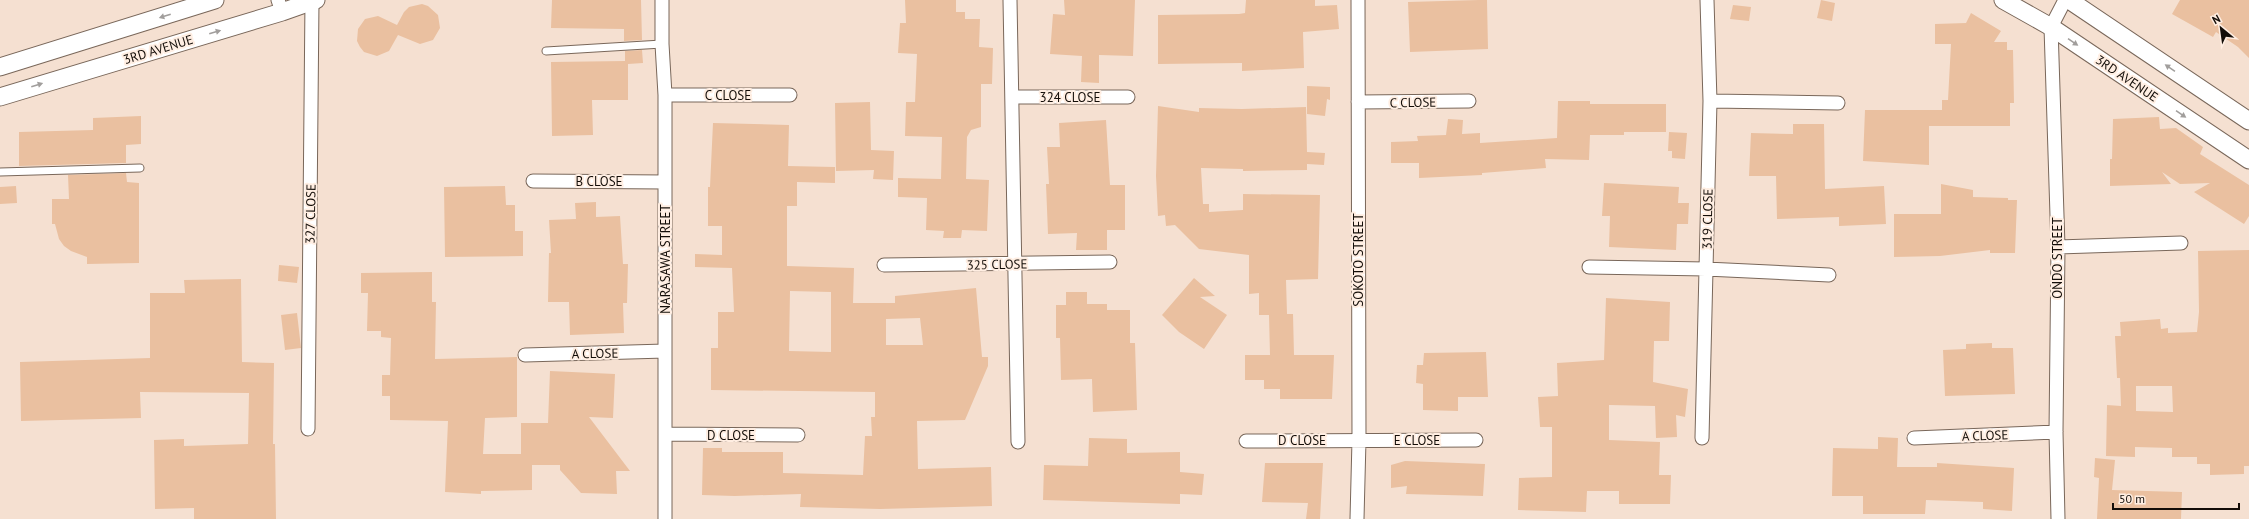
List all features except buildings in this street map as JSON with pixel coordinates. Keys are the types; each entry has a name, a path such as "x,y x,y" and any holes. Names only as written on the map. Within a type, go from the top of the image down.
{"street":[{"path":"0,67 216,0"},
{"name":"3RD AVENUE","path":"0,97 280,6 314,0"},
{"name":"327 CLOSE","path":"308,429 314,0"},
{"name":"NARASAWA STREET","path":"662,0 662,44 665,95 665,519"},
{"path":"1010,0 1018,442"},
{"name":"SOKOTO STREET","path":"1357,519 1358,0"},
{"name":"319 CLOSE","path":"1702,438 1710,100 1707,0"},
{"name":"3RD AVENUE","path":"2004,0 2051,27 2249,160"},
{"name":"ONDO STREET","path":"2058,519 2056,432 2058,247 2051,27 2065,0"},
{"path":"2069,0 2249,121"},
{"name":"C CLOSE","path":"665,95 790,95"},
{"name":"324 CLOSE","path":"1012,96 1128,97"},
{"path":"1710,100 1838,103"},
{"name":"C CLOSE","path":"1358,102 1469,101"},
{"name":"B CLOSE","path":"533,181 665,182"},
{"path":"2058,247 2181,243"},
{"name":"325 CLOSE","path":"884,265 1110,262"},
{"path":"1589,267 1706,269 1829,274"},
{"name":"A CLOSE","path":"525,355 665,351"},
{"name":"A CLOSE","path":"1914,438 2056,432"},
{"name":"D CLOSE","path":"665,434 798,435"},
{"name":"D CLOSE","path":"1246,440 1358,440"},
{"name":"E CLOSE","path":"1358,440 1476,440"}],"lane":[{"path":"546,51 662,44"},
{"path":"0,172 140,168"}]}
